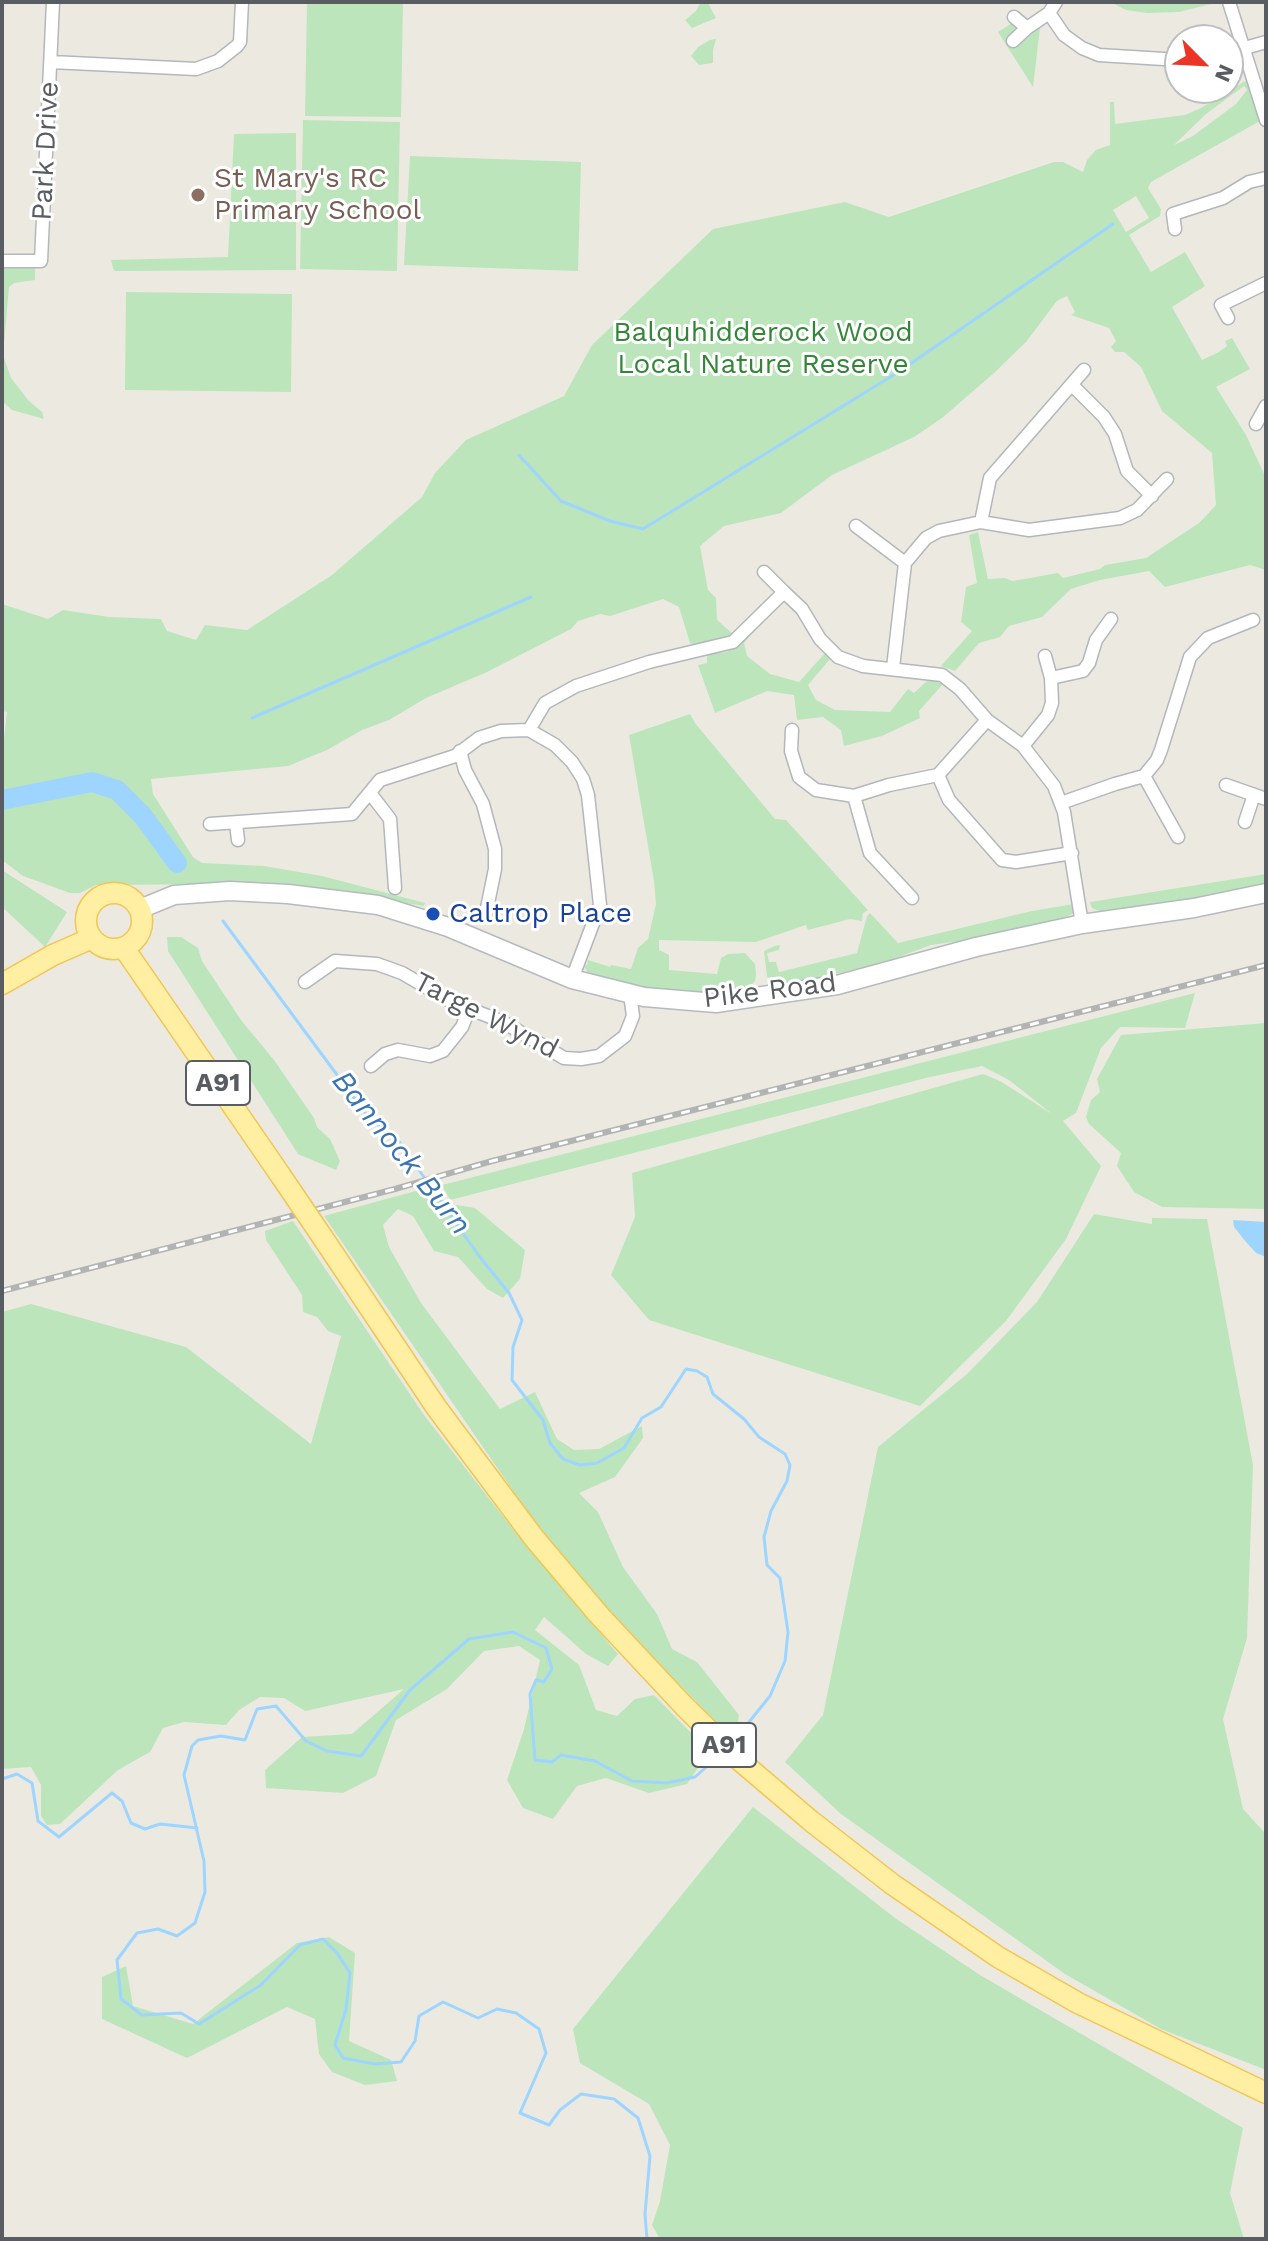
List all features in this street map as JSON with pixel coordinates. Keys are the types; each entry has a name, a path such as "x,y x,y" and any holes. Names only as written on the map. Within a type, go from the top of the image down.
{"main road":[{"path":"2,984 89,930 94,902 110,894 127,896 140,909 142,926 129,944 107,948 89,930"},
{"name":"A91","path":"129,944 155,990 436,1407 534,1538 599,1615 684,1706 738,1759 811,1821 892,1884 998,1957 1078,2003 1266,2093"}],"street":[{"name":"Park Drive","path":"2,261 41,261 53,2"},
{"path":"51,62 196,69 218,61 240,42 242,2"},
{"path":"1229,2 1266,120"},
{"path":"1013,41 1052,8 1064,35 1082,48 1099,55 1164,59"},
{"path":"1014,17 1027,28"},
{"path":"1245,48 1266,42"},
{"path":"1175,229 1173,214 1223,198 1249,182 1266,178"},
{"path":"1228,318 1219,300 1266,283"},
{"path":"981,522 990,478 1084,370"},
{"path":"1072,385 1104,417 1115,434 1127,471 1152,496"},
{"path":"1256,424 1266,406"},
{"path":"893,668 905,563 926,538 939,531 981,522 1029,530 1120,518 1137,510 1167,479"},
{"path":"856,526 905,563"},
{"path":"764,572 802,609 830,651 863,666 942,675 960,689 987,720 1023,746 1054,786 1061,803 1082,924"},
{"path":"529,730 545,703 576,686 649,662 733,642 784,592"},
{"path":"1051,678 1083,671 1089,663 1096,640 1111,619"},
{"path":"1061,803 1144,776 1161,750 1190,657 1208,638 1253,620"},
{"path":"1023,746 1048,715 1052,703 1051,678 1045,656"},
{"path":"792,730 791,751 799,777 816,790 854,796 938,775 987,720"},
{"path":"210,824 352,814 380,780 455,756 479,738 501,731 529,730 555,745 572,762 583,779 588,795 600,905 572,979"},
{"path":"775,750 791,751"},
{"path":"460,751 465,770 483,804 495,849 495,869 486,913"},
{"path":"938,775 949,800 1002,860 1016,862 1072,853"},
{"path":"1144,776 1178,837"},
{"path":"1226,785 1260,797 1245,822"},
{"path":"370,793 390,819 395,888"},
{"path":"854,796 870,853 912,898"},
{"path":"236,823 238,840"},
{"name":"Pike Road","path":"140,909 174,895 230,891 378,905 448,927 572,979 630,994 716,1003 837,985 976,947 1082,924 1194,908 1266,893"},
{"name":"Targe Wynd","path":"305,982 335,961 377,964 402,973 450,1001 503,1022 564,1058 581,1059 599,1056 625,1036 633,1016 630,994"},
{"path":"371,1066 385,1054 398,1050 430,1056 443,1051 462,1027 470,1007"}],"green space":[{"path":"307,2 403,2 401,117 305,116"},
{"path":"1110,2 1215,3 1179,12 1147,13 1126,10"},
{"path":"700,3 708,3 716,18 692,28 685,20"},
{"path":"1012,23 1016,30 1010,40 1016,46 1040,28 1033,87 998,32"},
{"path":"716,39 713,63 699,65 691,56 698,47"},
{"name":"Balquhidderock Wood Local Nature Reserve","path":"1247,80 1260,121 1151,182 1148,188 1161,209 1160,216 1129,235 1151,272 1185,252 1205,286 1172,307 1202,360 1219,352 1227,346 1225,341 1232,338 1250,369 1216,387 1246,435 1266,478 1266,570 1250,565 1165,587 1149,571 1100,580 1071,589 1042,617 1009,626 1000,637 979,643 955,671 941,666 972,631 961,622 966,587 977,583 969,535 978,532 988,579 1013,581 1058,573 1063,578 1105,565 1146,558 1199,523 1216,505 1212,453 1162,411 1141,367 1124,352 1115,352 1111,347 1116,341 1109,328 1071,315 1075,312 1067,296 1057,301 1026,342 942,418 914,437 832,475 781,513 724,526 700,546 708,590 716,598 717,620 733,634 728,639 701,646 690,643 679,607 663,599 610,616 600,614 578,621 571,629 487,672 426,698 389,720 288,766 151,779 153,794 193,857 202,863 264,866 322,876 425,903 424,906 318,889 241,884 96,885 80,893 70,893 23,876 2,860 2,756 7,712 2,711 2,604 48,619 63,610 109,617 161,619 167,631 196,640 205,625 247,630 332,575 422,497 435,473 466,440 564,396 592,345 713,229 845,202 889,217 1054,162 1063,162 1083,172 1087,160 1096,150 1110,145 1110,102 1114,102 1115,124 1185,115 1208,104 1220,104 1174,145 1193,136 1236,104 1244,104 1247,90 1244,82","holes":["1136,196 1149,218 1126,232 1113,210"]},
{"path":"303,120 400,122 397,271 300,269"},
{"path":"296,133 296,270 114,271 111,260 228,257 234,134"},
{"path":"410,156 581,162 578,271 404,265"},
{"path":"2,265 35,266 35,280 14,283 9,287 3,355 11,378 42,412 44,419 12,410 2,401"},
{"path":"126,292 292,294 291,392 125,390"},
{"path":"763,621 744,643 747,656 770,674 799,682 825,653 830,659 808,685 816,700 835,710 890,712 908,689 914,693 929,679 943,684 919,711 920,718 882,736 844,746 841,730 823,717 797,720 794,695 767,691 715,713 698,665 707,663 707,654 727,652 758,622"},
{"path":"690,714 775,819 786,820 868,910 863,913 862,921 850,919 808,930 806,925 756,942 659,940 659,950 669,955 669,970 717,974 721,958 728,954 745,953 755,964 756,974 755,981 745,992 660,993 588,974 584,965 588,960 631,969 638,948 648,939 656,904 654,881 629,735"},
{"path":"2,870 67,912 45,947 2,907"},
{"path":"1266,874 1266,888 1112,912 1092,908 1090,902"},
{"path":"1074,904 1072,914 1062,919 931,945 852,970 782,986 767,977 764,951 775,946 780,945 779,950 767,953 769,962 776,962 779,972 857,953 870,913 898,943"},
{"path":"167,937 181,937 198,948 202,961 241,1020 274,1060 317,1127 330,1139 340,1161 336,1170 298,1154 168,951"},
{"path":"1195,993 1185,1028 1120,1027 1101,1048 1076,1113 1063,1121 1101,1166 1066,1239 1006,1321 920,1406 649,1320 611,1275 635,1217 632,1173 983,1074 1000,1081 1052,1114 1009,1080 982,1066 450,1200 442,1185"},
{"path":"1266,1023 1266,1209 1162,1207 1134,1192 1117,1166 1121,1153 1089,1124 1086,1117 1091,1100 1100,1092 1097,1079 1121,1035"},
{"path":"423,1189 450,1204 475,1208 525,1250 520,1279 503,1298 487,1289 458,1257 434,1251 413,1216 398,1209 383,1225 389,1247 421,1303 500,1409 535,1392 557,1439 574,1450 599,1449 642,1426 643,1438 615,1477 579,1493 598,1512 623,1567 657,1614 672,1649 697,1662 739,1715 737,1728 727,1733 613,1617 540,1530 324,1216"},
{"path":"1094,1214 1152,1224 1152,1218 1207,1219 1253,1465 1247,1638 1223,1719 1243,1809 1266,1834 1266,2070 1161,2029 1065,1974 841,1814 785,1762 823,1715 878,1447 967,1374 1037,1302"},
{"path":"293,1221 424,1415 523,1542 618,1654 608,1666 586,1654 544,1617 535,1630 579,1665 596,1710 617,1716 635,1699 654,1695 698,1740 702,1762 687,1784 649,1793 606,1778 577,1786 553,1819 523,1808 507,1780 524,1729 540,1660 519,1646 484,1651 447,1689 396,1720 376,1776 343,1793 266,1788 265,1770 302,1737 352,1734 404,1689 305,1711 284,1698 260,1697 239,1710 226,1725 184,1722 163,1728 150,1752 118,1770 60,1824 47,1825 41,1816 41,1785 31,1767 2,1769 2,1312 31,1304 186,1347 311,1444 341,1336 328,1331 317,1317 303,1312 302,1295 266,1240 265,1231"},
{"path":"753,1807 895,1918 980,1975 1243,2128 1230,2193 1244,2239 660,2239 652,2225 660,2201 670,2145 649,2104 580,2063 573,2029"},
{"path":"329,1937 355,1953 349,2041 391,2060 397,2081 365,2085 332,2072 319,2054 315,2019 287,2007 187,2058 102,2019 102,1977 126,1966 133,2006 193,2024 297,1943"}],"water":[{"path":"1233,1220 1266,1222 1266,1257 1256,1253 1246,1242 1234,1227"}],"waterway":[{"path":"519,455 561,501 610,521 643,529 900,371 1113,224"},
{"path":"252,718 531,597"},
{"name":"Bannock Burn","path":"2,800 92,782 117,790 143,816 177,863"},
{"name":"Bannock Burn","path":"223,921 369,1118 398,1140 479,1256 509,1293 522,1320 513,1347 512,1380 543,1420 550,1443 563,1459 580,1465 597,1463 624,1448 642,1418 661,1407 686,1369 707,1377 713,1394 744,1419 759,1437 785,1454 790,1465 787,1481 771,1511 764,1537 767,1565 780,1578 788,1632 785,1661 770,1696 745,1727"},
{"name":"Bannock Burn","path":"647,2239 645,2214 650,2156 638,2118 614,2099 581,2094 560,2110 549,2125 520,2113 546,2053 539,2029 516,2013 497,2009 478,2018 443,2002 419,2016 415,2041 401,2062 375,2064 343,2058 335,2045 346,2009 350,1973 323,1939 300,1945 261,1985 199,2024 181,2013 142,2015 121,1999 117,1960 137,1933 158,1929 177,1936 195,1923 205,1892 204,1861 184,1775 192,1746 198,1740 221,1736 245,1740 257,1709 276,1706 306,1741 327,1751 361,1756 410,1690 469,1639 513,1632 546,1648 552,1669 544,1682 536,1680 530,1694 535,1760 552,1762 561,1755 595,1761 632,1781 667,1783 695,1777 721,1754"},
{"path":"2,1779 17,1774 32,1783 38,1821 59,1837 112,1793 122,1801 131,1823 145,1829 160,1824 197,1828"}],"railway":[{"path":"2,1291 492,1161 1266,965"}],"place":[{"name":"St Mary's RC Primary School","path":"198,195"},
{"name":"Caltrop Place","path":"433,914"}]}
